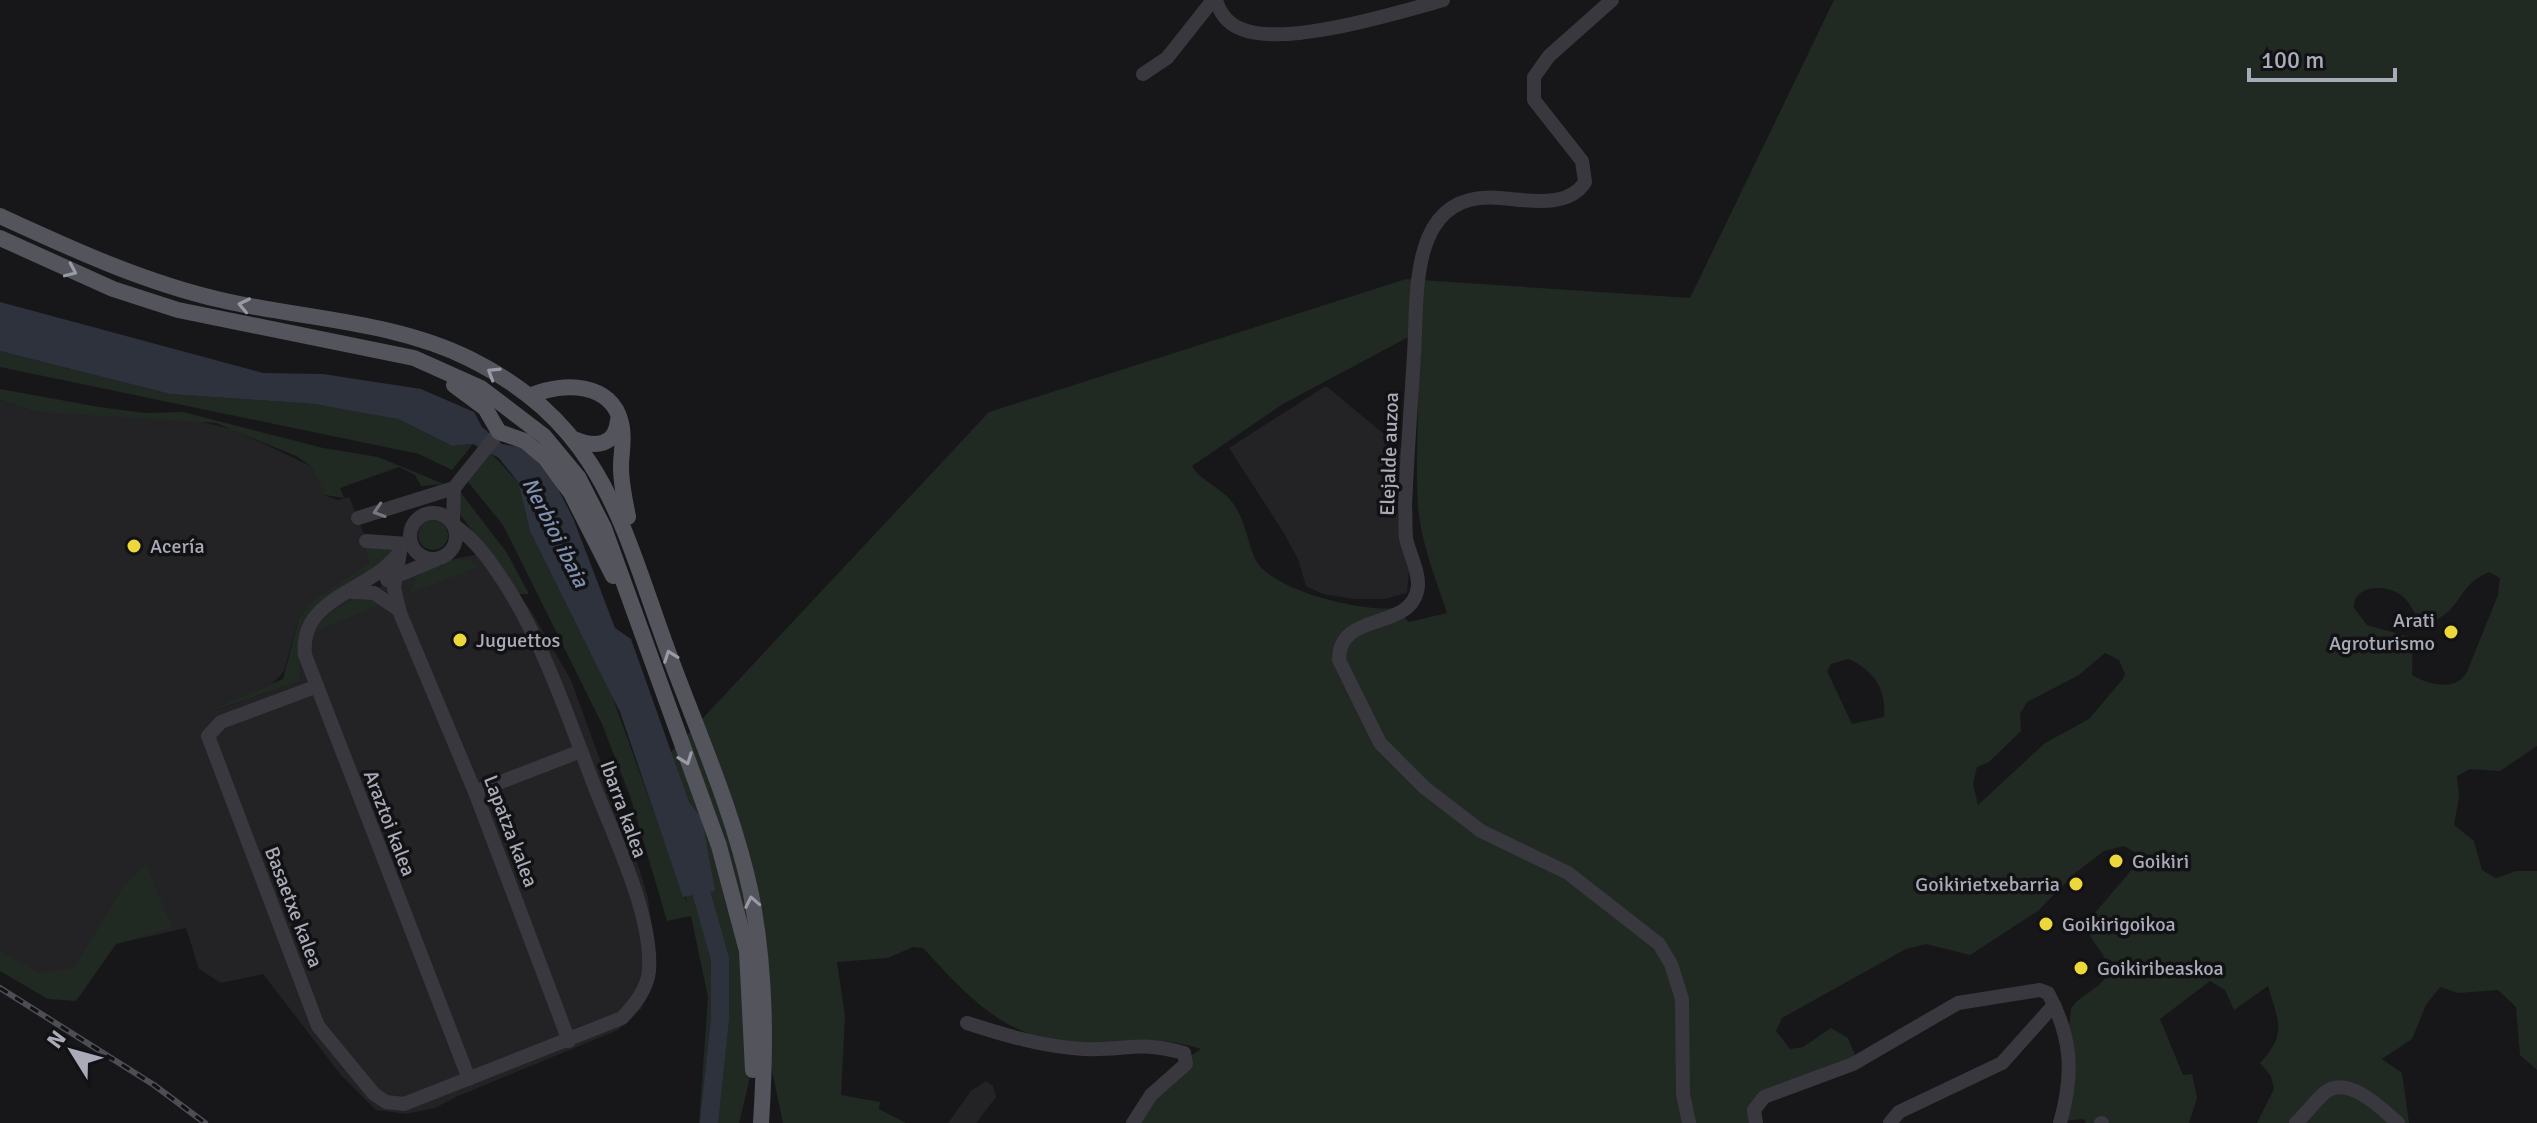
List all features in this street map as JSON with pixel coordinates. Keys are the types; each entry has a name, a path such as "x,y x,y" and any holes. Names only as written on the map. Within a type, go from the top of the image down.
{"main road":[{"path":"0,216 120,270 184,291 393,332 446,348 519,389 544,407 574,439 610,496 639,562 728,814 750,891 763,986 761,1123"},
{"path":"0,238 113,289 218,320 428,374 469,394 485,408 499,432 525,441 558,474 571,493 640,633"},
{"path":"218,320 414,358 471,383 531,423 559,452 592,505 620,569 738,907 750,979 754,1123"},
{"path":"532,395 564,386 585,387 619,414 622,430 621,478 639,562"},
{"path":"574,439 587,444 603,444 618,428 619,414"},
{"path":"499,432 511,415"}],"street":[{"path":"1143,74 1167,58 1214,0 1223,17 1243,30 1281,33 1328,27 1443,0"},
{"name":"Elejalde auzoa","path":"1612,0 1549,56 1534,77 1534,100 1582,161 1585,182 1578,192 1569,198 1539,201 1482,196 1467,199 1439,221 1419,259 1405,507 1407,539 1418,584 1403,610 1357,626 1349,633 1339,650 1339,660 1380,743 1425,788 1481,831 1568,873 1659,944 1671,964 1682,999 1683,1094 1689,1123"},
{"path":"412,637 399,610 394,577 411,527 467,472 499,432"},
{"path":"358,518 449,490"},
{"path":"345,593 443,556 456,540 449,490"},
{"path":"421,515 443,514 454,525"},
{"name":"Ibarra kalea","path":"454,525 477,544 508,588 539,646 637,906 646,938 649,974 643,992 622,1018 469,1079"},
{"path":"366,541 379,540 418,554 474,555 492,567"},
{"path":"345,593 378,575 403,548"},
{"path":"412,637 402,595 414,569"},
{"path":"345,593 368,591 399,610"},
{"name":"Araztoi kalea","path":"345,593 321,607 305,635 305,655 469,1079"},
{"name":"Lapatza kalea","path":"412,637 475,792 569,1041"},
{"name":"Basaetxe kalea","path":"315,687 221,722 208,736 318,1026 374,1094 386,1102 404,1104 469,1079"},
{"path":"475,792 581,751"},
{"path":"1756,1123 1754,1110 1764,1097 1867,1055 1958,1003 2040,990 2048,993 2069,1047 2069,1078 2060,1123"},
{"path":"1890,1123 1899,1112 2002,1063 2054,1005"},
{"path":"967,1023 1007,1037 1084,1049 1155,1045 1184,1053 1186,1064 1151,1095 1133,1123"},
{"path":"2304,1120 2328,1090 2340,1087 2358,1092 2398,1123"}],"shaded area":[{"path":"1834,0 2537,0 2537,746 2500,771 2470,769 2457,776 2459,797 2454,825 2474,841 2482,870 2496,878 2516,871 2537,871 2537,1070 2520,1055 2516,1007 2498,990 2458,993 2440,987 2426,1005 2412,1039 2382,1059 2402,1073 2409,1123 2257,1123 2274,1089 2271,1076 2260,1063 2274,1043 2278,1026 2268,986 2234,1010 2225,990 2210,981 2160,1019 2183,1075 2192,1074 2197,1098 2189,1123 2060,1121 2071,1009 2098,986 2107,973 2103,955 2090,936 2088,921 2140,860 2136,853 2124,846 2104,851 2075,873 2038,911 1970,955 1926,944 1906,949 1782,1018 1776,1031 1790,1049 1803,1047 1831,1028 1848,1038 1857,1060 1754,1100 1756,1123 1139,1123 1176,1065 1201,1049 1166,1042 1078,1043 1025,1032 984,1008 923,948 913,947 888,958 837,962 845,1016 841,1095 880,1102 879,1109 906,1123 783,1123 771,1066 752,1069 739,1123 699,1123 708,997 691,916 667,921 631,799 602,724 503,525 468,482 491,453 518,482 530,531 605,676 687,904 658,766 989,412 1406,279 1690,298","holes":["1414,334 1418,377 1418,506 1429,560 1447,613 1409,622 1395,608 1362,607 1319,597 1279,581 1255,559 1243,522 1232,502 1192,466 1283,404","2489,572 2500,578 2498,595 2467,672 2449,684 2434,684 2412,675 2413,638 2367,625 2354,608 2358,595 2363,591 2384,588 2405,599 2421,624 2434,621 2452,608 2478,578","2105,653 2119,660 2125,674 2089,719 2045,743 1978,805 1973,784 1977,767 1989,762 2021,731 2020,714 2027,702 2079,675","1848,659 1865,668 1881,689 1884,717 1852,724 1827,671 1831,664"]},
{"path":"0,351 170,394 314,404 360,411 398,419 452,446 473,444 452,470 419,454 0,367"},
{"path":"1326,386 1402,449 1397,505 1409,572 1407,593 1383,599 1354,599 1323,594 1306,586 1298,559 1282,530 1229,448"},
{"path":"0,389 145,413 183,412 323,448 378,457 444,484 421,486 415,475 399,467 340,488 344,498 325,495 311,466 296,456 216,423 36,412 0,400"},
{"path":"0,400 36,412 188,419 232,429 311,466 326,496 338,500 349,497 377,566 327,591 299,618 284,671 273,683 213,711 301,681 298,646 305,617 325,598 359,596 438,562 489,552 531,611 571,680 640,871 648,898 655,954 651,989 641,1009 618,1030 435,1108 406,1114 376,1110 340,1074 263,974 221,983 199,969 186,928 116,944 76,1001 0,971"},
{"path":"461,493 507,553 529,594 518,594 459,513"},
{"path":"433,520 443,525 448,535 443,545 433,550 423,545 418,535 423,525"},
{"path":"364,546 393,549 376,568 313,608 304,624 300,647 301,681 200,715 283,679 299,618 314,600 370,563"},
{"path":"466,559 480,566 410,593 424,571 448,561"},
{"path":"352,600 371,600 382,604 316,631 323,617"},
{"path":"146,864 172,928 116,944 76,1001 48,999 0,971 0,951 40,973 74,968 124,886"},
{"path":"986,1081 993,1086 996,1097 976,1123 948,1123 971,1091"}],"water":[{"path":"0,302 263,373 323,374 421,389 474,412 482,427 502,444 526,448 556,485 573,518 615,628 631,639 689,802 702,819 715,891 683,897 620,712 530,531 518,482 499,458 473,444 452,446 398,419 314,404 170,394 0,351"}],"waterway":[{"name":"Nerbioi ibaia","path":"695,870 720,959 720,1019 709,1123"}],"railway":[{"path":"0,988 154,1085 205,1123"}],"place":[{"name":"Acería","path":"134,546"},
{"name":"Arati Agroturismo","path":"2451,632"},
{"name":"Juguettos","path":"460,640"},
{"name":"Goikiri","path":"2116,861"},
{"name":"Goikirietxebarria","path":"2076,884"},
{"name":"Goikirigoikoa","path":"2046,924"},
{"name":"Goikiribeaskoa","path":"2081,968"}]}
